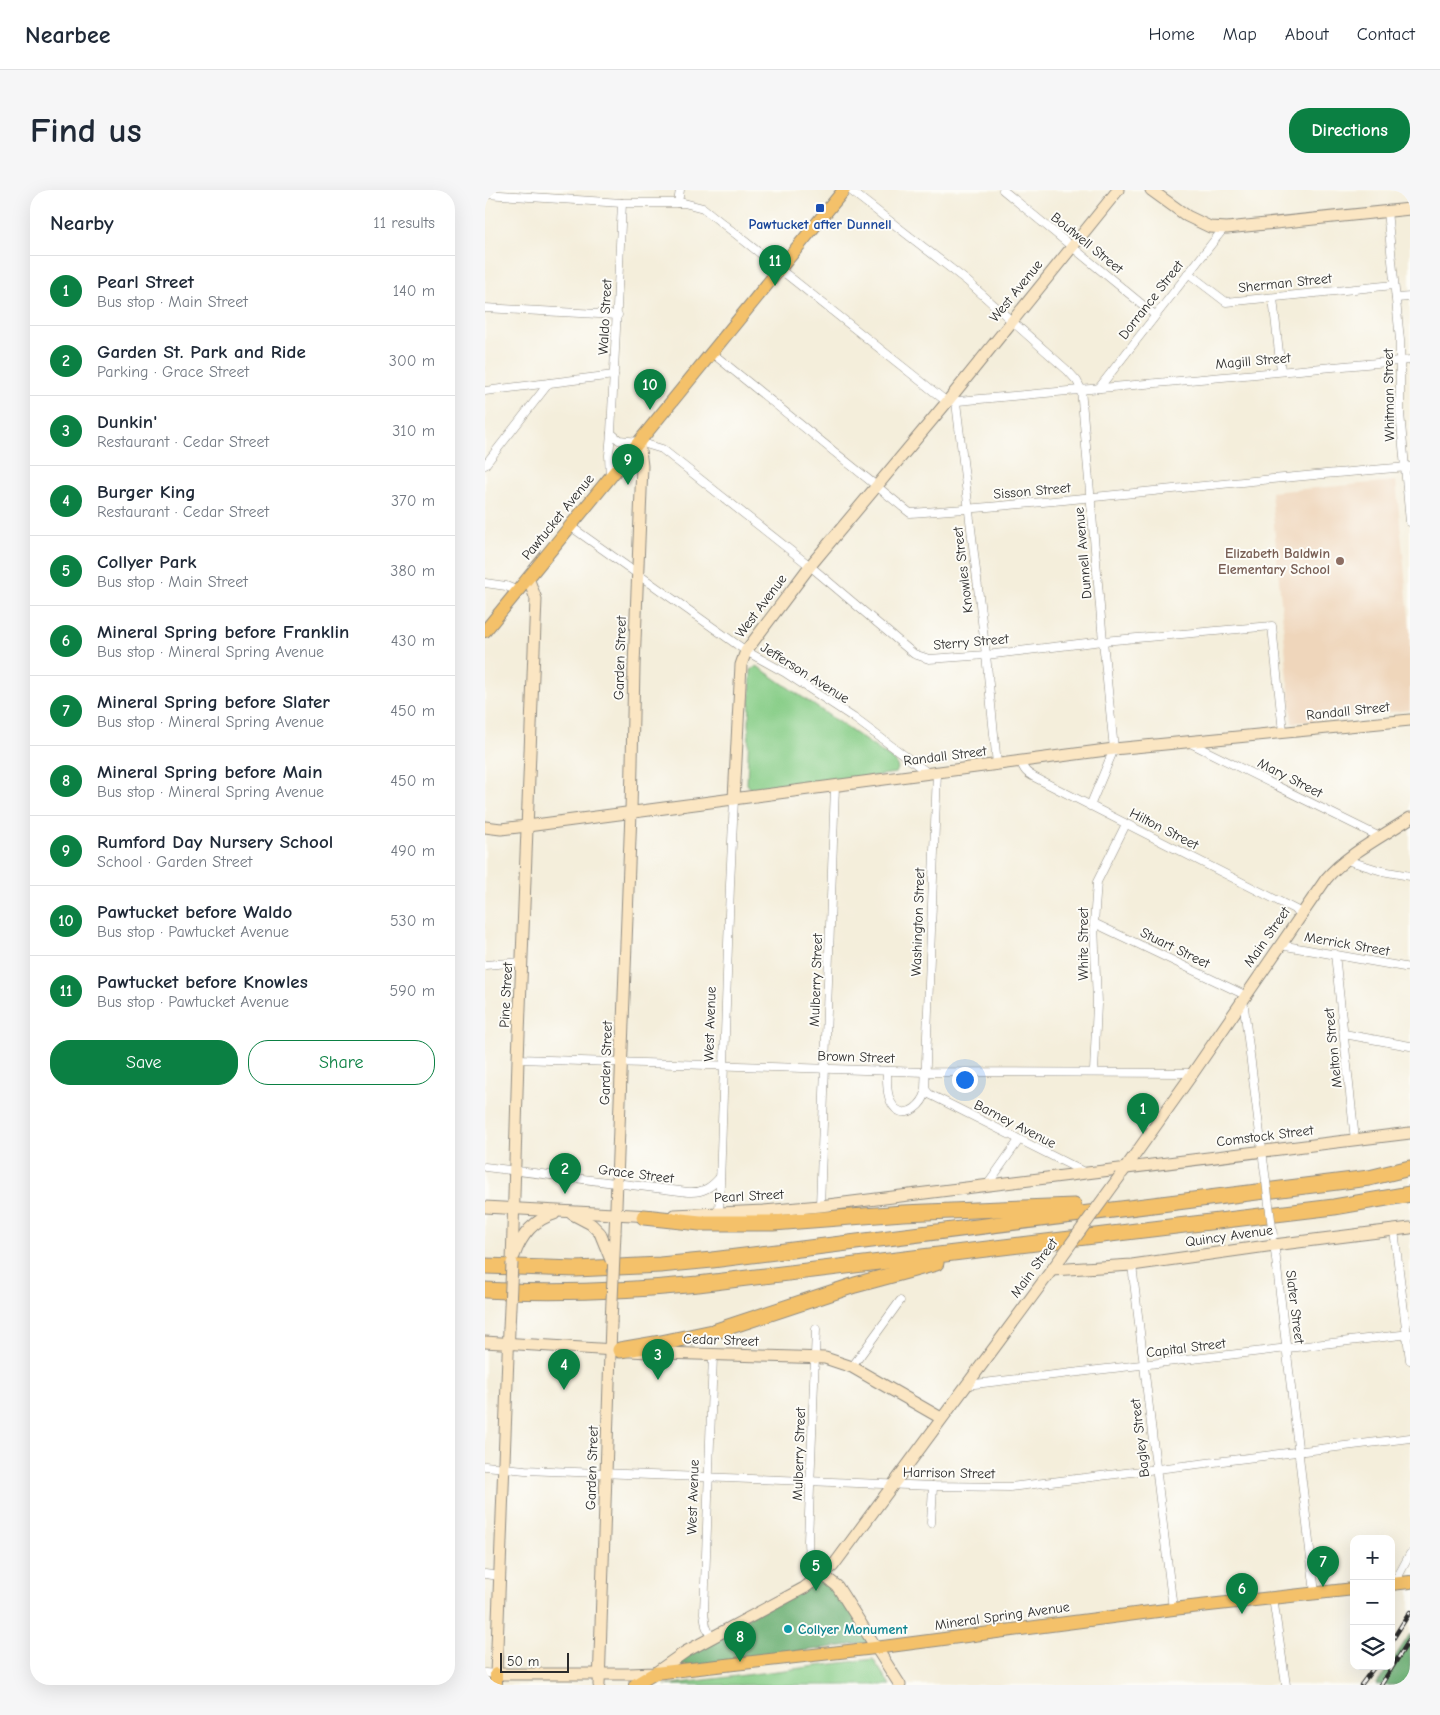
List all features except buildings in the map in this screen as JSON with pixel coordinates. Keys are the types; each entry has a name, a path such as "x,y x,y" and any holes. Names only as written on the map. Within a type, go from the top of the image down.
{"highway":[{"path":"485,1266 576,1269 673,1264 1345,1181 1410,1168"},
{"path":"485,1290 590,1292 666,1287 1333,1207 1410,1194"},
{"path":"644,1216 700,1223 773,1223 903,1213 1185,1201"},
{"path":"615,1350 713,1332 870,1281 991,1248"}],"main road":[{"name":"Pawtucket Avenue","path":"485,631 844,190"},
{"name":"West Avenue","path":"735,799 741,665 746,651 810,566 951,402 1012,321 1118,190"},
{"path":"1151,190 1187,216 1210,226 1224,228 1410,209"},
{"name":"Garden Street","path":"599,1680 607,1473 615,1350 611,1323 631,812 634,666 642,466 639,442"},
{"name":"Pine Street","path":"492,1677 500,1576 536,599 529,578"},
{"name":"Randall Street","path":"485,828 501,829 527,826 1114,749 1410,720"},
{"name":"Main Street","path":"635,1685 677,1657 804,1588 833,1566 1122,1173 1329,875 1346,860 1410,818"},
{"name":"Comstock Street","path":"1122,1173 1262,1152 1410,1133"},
{"name":"Pearl Street","path":"485,1207 644,1216 764,1211 820,1206 1085,1173 1122,1173"},
{"path":"512,1263 526,1232 536,1222 542,1218 565,1212 585,1220 600,1233 606,1246 613,1272"},
{"name":"Quincy Avenue","path":"1052,1270 1132,1265 1273,1240 1410,1228"},
{"name":"Cedar Street","path":"485,1342 509,1345 833,1360 852,1367 941,1418"},
{"path":"823,1574 837,1586 900,1685"},
{"path":"1395,1584 1410,1582"},
{"name":"Mineral Spring Avenue","path":"655,1673 875,1648 1173,1609 1350,1589"},
{"path":"492,1677 599,1680 655,1673"}],"street":[{"path":"678,203 681,190"},
{"path":"485,194 622,203 684,203 703,208 951,402 1081,389 1068,370 967,281 850,190"},
{"name":"Boutwell Street","path":"1003,190 1155,315"},
{"name":"Waldo Street","path":"610,478 609,454 618,315 622,203"},
{"path":"1387,211 1394,285"},
{"name":"Dorrance Street","path":"1099,388 1224,228"},
{"name":"Sherman Street","path":"1188,273 1226,302 1394,285"},
{"name":"Whitman Street","path":"1394,285 1400,340 1400,414 1407,467 1410,522"},
{"path":"1396,298 1410,297"},
{"path":"1273,298 1281,371"},
{"path":"485,308 618,315"},
{"name":"Sisson Street","path":"711,353 910,514 1091,499 1337,472 1407,467"},
{"name":"Magill Street","path":"1081,389 1410,360"},
{"path":"485,392 614,374"},
{"path":"485,465 549,383"},
{"name":"Dunnell Avenue","path":"1081,389 1114,749 1090,806"},
{"name":"Knowles Street","path":"951,402 969,510 997,764"},
{"path":"611,433 619,440 639,442"},
{"name":"Sterry Street","path":"639,442 662,448 810,566 914,654 929,659 1272,626 1283,732"},
{"name":"Jefferson Avenue","path":"570,526 746,651 784,672 932,773"},
{"path":"485,583 506,586 518,591"},
{"name":"Mary Street","path":"1188,742 1380,837"},
{"name":"Hilton Street","path":"1021,761 1022,767 1026,772 1302,913"},
{"name":"Washington Street","path":"925,1072 932,773"},
{"name":"Mulberry Street","path":"820,1206 835,786"},
{"name":"West Avenue","path":"719,1213 729,886 735,799"},
{"name":"White Street","path":"1094,1072 1097,1004 1094,923 1097,882 1126,824"},
{"path":"1346,860 1375,870 1410,876"},
{"name":"Stuart Street","path":"1094,923 1244,997"},
{"name":"Merrick Street","path":"1280,945 1410,968"},
{"name":"Melton Street","path":"1335,954 1355,1140"},
{"path":"485,965 523,962"},
{"name":"Slater Street","path":"1244,997 1315,1593"},
{"path":"1231,1017 1246,1025"},
{"path":"1344,1034 1410,1046"},
{"name":"Brown Street","path":"518,1059 925,1072 1193,1073"},
{"path":"887,1071 886,1086 891,1101 896,1109 903,1111 910,1111 919,1106 924,1100 927,1092 925,1089 925,1072"},
{"name":"Barney Avenue","path":"927,1092 1085,1173"},
{"path":"988,1184 1019,1140"},
{"name":"Grace Street","path":"485,1167 699,1193 711,1186 720,1177"},
{"path":"1395,1230 1410,1360"},
{"name":"Bagley Street","path":"1132,1265 1173,1609"},
{"path":"852,1367 900,1301"},
{"name":"Mulberry Street","path":"816,1329 808,1550 814,1567 823,1574"},
{"name":"Capital Street","path":"966,1385 1144,1366 1408,1334"},
{"name":"West Avenue","path":"711,1638 705,1626 704,1613 713,1355"},
{"name":"Harrison Street","path":"485,1466 607,1473 933,1486 1010,1486 1410,1438"},
{"path":"931,1523 933,1486"},
{"path":"1395,1580 1410,1554"},
{"path":"485,1574 500,1576"},
{"path":"1273,1598 1286,1685"}],"shaded area":[{"name":"Elizabeth Baldwin Elementary School","path":"1396,481 1410,629 1410,710 1292,723 1271,492"}],"green space":[{"path":"757,666 895,761 898,768 896,773 757,792 751,789 747,784 751,670"},
{"path":"821,1570 873,1642 659,1670 713,1640"},
{"path":"1410,1634 1410,1685 1376,1685 1386,1670 1395,1670 1395,1657"},
{"path":"873,1659 890,1685 665,1685"}],"railway":[{"path":"1395,1636 1410,1612"},
{"path":"1381,1685 1410,1639"},
{"path":"1361,1685 1372,1670"}],"place":[{"name":"Pawtucket after Dunnell","path":"820,208"},
{"name":"Pawtucket before Knowles","path":"775,286"},
{"name":"Pawtucket before Waldo","path":"650,410"},
{"name":"Rumford Day Nursery School","path":"628,485"},
{"name":"Elizabeth Baldwin Elementary School","path":"1340,561"},
{"name":"Pearl Street","path":"1143,1134"},
{"name":"Garden St. Park and Ride","path":"565,1194"},
{"name":"Dunkin'","path":"658,1380"},
{"name":"Burger King","path":"564,1390"},
{"name":"Mineral Spring before Slater","path":"1323,1587"},
{"name":"Collyer Park","path":"816,1591"},
{"name":"Mineral Spring before Franklin","path":"1242,1614"},
{"name":"Collyer Monument","path":"788,1629"},
{"name":"Mineral Spring before Main","path":"740,1662"}]}
